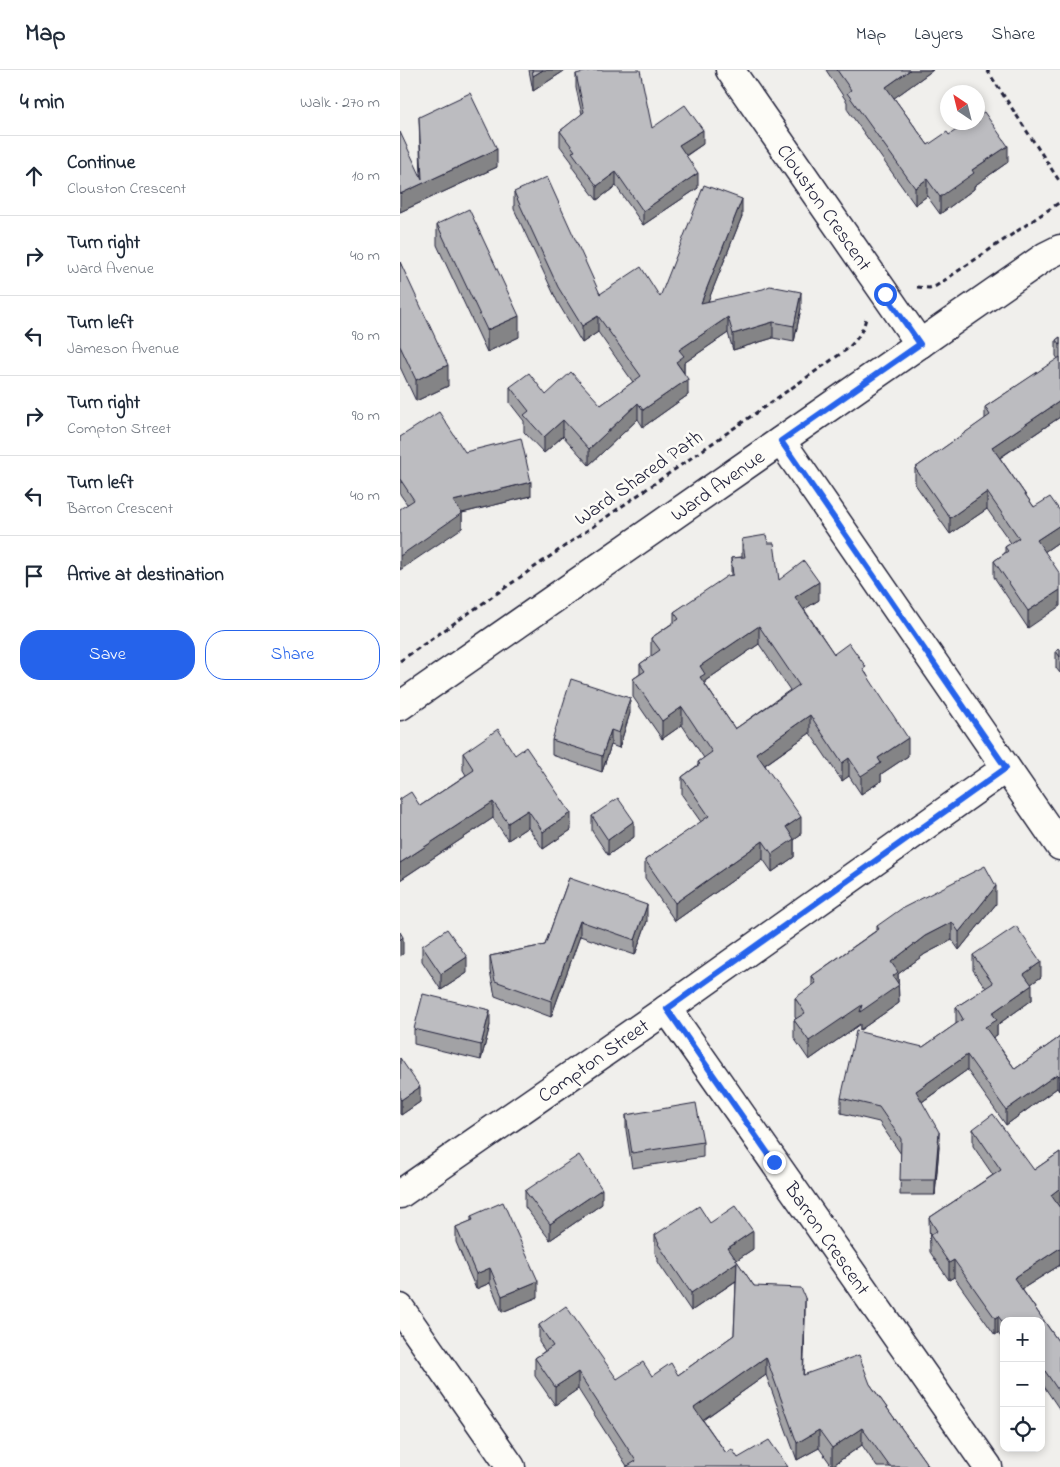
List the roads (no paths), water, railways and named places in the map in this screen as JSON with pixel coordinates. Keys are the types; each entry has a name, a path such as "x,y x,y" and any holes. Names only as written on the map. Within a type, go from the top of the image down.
{"street":[{"name":"Clouston Crescent","path":"730,70 920,344"},
{"name":"Ward Avenue","path":"400,706 1046,256 1060,249"},
{"path":"781,441 1060,846"},
{"name":"Compton Street","path":"400,1194 667,1009 1006,768"},
{"name":"Barron Crescent","path":"667,1009 988,1467"},
{"path":"400,1308 511,1467"}]}
